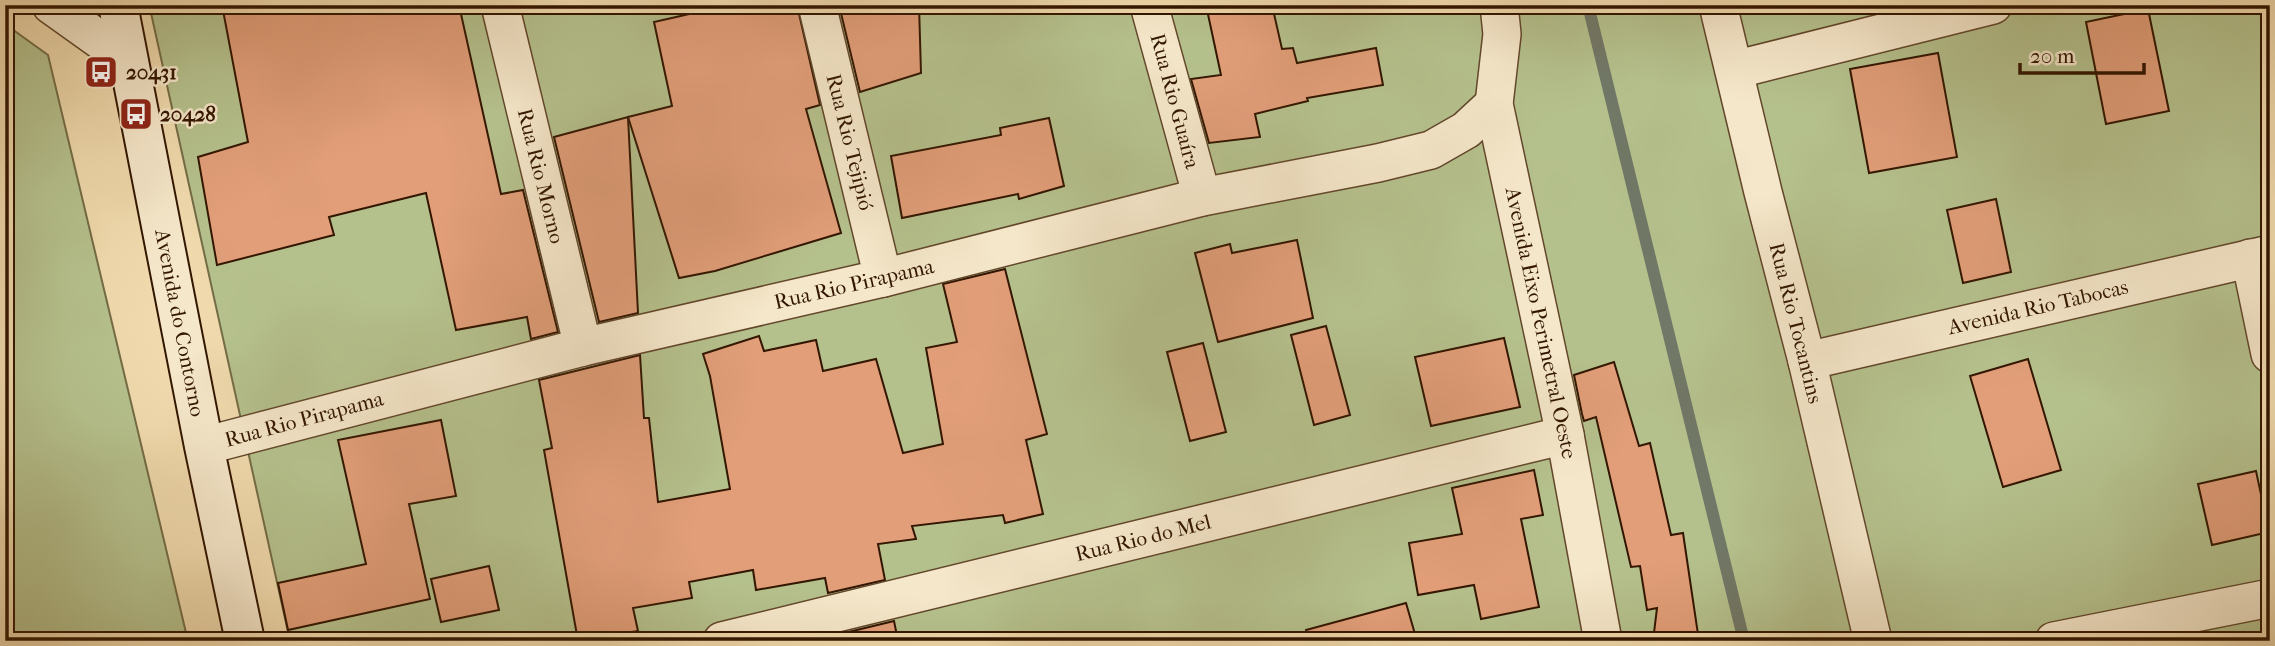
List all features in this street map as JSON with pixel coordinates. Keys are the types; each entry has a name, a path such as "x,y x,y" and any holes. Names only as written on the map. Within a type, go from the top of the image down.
{"street":[{"path":"51,5 128,60"},
{"name":"Rua Rio Morno","path":"500,5 583,347"},
{"name":"Rua Rio Tejipió","path":"817,5 883,278"},
{"name":"Rua Rio Guaíra","path":"1149,5 1202,197"},
{"name":"Avenida Eixo Perimetral Oeste","path":"1499,5 1502,34 1494,104 1565,435 1603,641"},
{"name":"Rua Rio Tocantins","path":"1718,5 1807,361 1873,641"},
{"path":"1734,70 1993,5"},
{"name":"Avenida do Contorno","path":"123,10 128,60 245,641"},
{"name":"Rua Rio Pirapama","path":"204,446 583,347 883,278 1202,197 1431,150 1466,130 1494,104"},
{"path":"2260,256 2270,354"},
{"name":"Avenida Rio Tabocas","path":"1807,361 2260,256"},
{"name":"Rua Rio do Mel","path":"722,641 1565,435"},
{"path":"2054,641 2270,598"}],"green space":[{"path":"157,5 2270,5 2270,641 290,641 151,13"},
{"path":"5,24 48,55 188,641 5,641"}],"building":[{"path":"222,5 459,5 501,194 523,190 558,332 531,339 527,317 456,330 426,193 329,217 334,235 217,265 198,157 248,142"},
{"path":"729,5 797,5 820,105 806,109 841,233 715,271 679,278 628,117 672,106 654,22"},
{"path":"839,5 919,5 921,73 860,92"},
{"path":"1206,5 1272,5 1282,49 1293,48 1297,63 1376,48 1383,85 1307,98 1308,101 1255,114 1260,137 1209,143 1191,79 1221,75"},
{"path":"2148,9 2169,111 2106,124 2086,22"},
{"path":"1938,53 1957,157 1869,173 1850,69"},
{"path":"628,117 638,313 599,322 554,137"},
{"path":"1049,118 1064,186 1019,199 1018,194 902,218 891,156 1001,135 1000,128"},
{"path":"1996,199 2011,272 1963,283 1947,210"},
{"path":"1297,240 1313,318 1218,342 1195,253 1230,244 1232,253"},
{"path":"1005,269 1047,434 1026,440 1043,514 1005,523 1003,515 912,526 916,539 878,544 885,580 828,593 825,578 756,590 753,570 689,582 692,598 633,608 638,631 578,641 544,450 552,448 539,380 640,355 644,418 649,418 658,502 730,489 710,376 703,354 759,336 764,351 816,340 823,371 876,359 903,453 943,444 926,348 957,342 943,284"},
{"path":"1326,326 1350,415 1314,425 1291,335"},
{"path":"1504,338 1520,407 1431,426 1415,357"},
{"path":"1203,343 1226,432 1190,441 1167,352"},
{"path":"2028,359 2061,470 2003,487 1970,376"},
{"path":"1614,362 1639,446 1650,443 1671,535 1683,533 1699,641 1653,641 1657,608 1647,610 1640,566 1631,567 1596,417 1584,421 1574,375"},
{"path":"441,420 456,496 409,504 430,599 288,630 278,583 366,564 338,440"},
{"path":"1534,470 1543,515 1521,519 1539,607 1481,619 1474,585 1418,595 1409,543 1462,534 1452,488"},
{"path":"2256,471 2269,532 2212,545 2198,484"},
{"path":"489,566 499,610 441,622 431,579"},
{"path":"1406,603 1417,641 1308,641 1306,630"},
{"path":"894,621 898,641 838,641 836,635"}],"waterway":[{"path":"1588,5 1744,641"}],"place":[{"name":"20431","path":"101,72"},
{"name":"20428","path":"136,114"}]}
